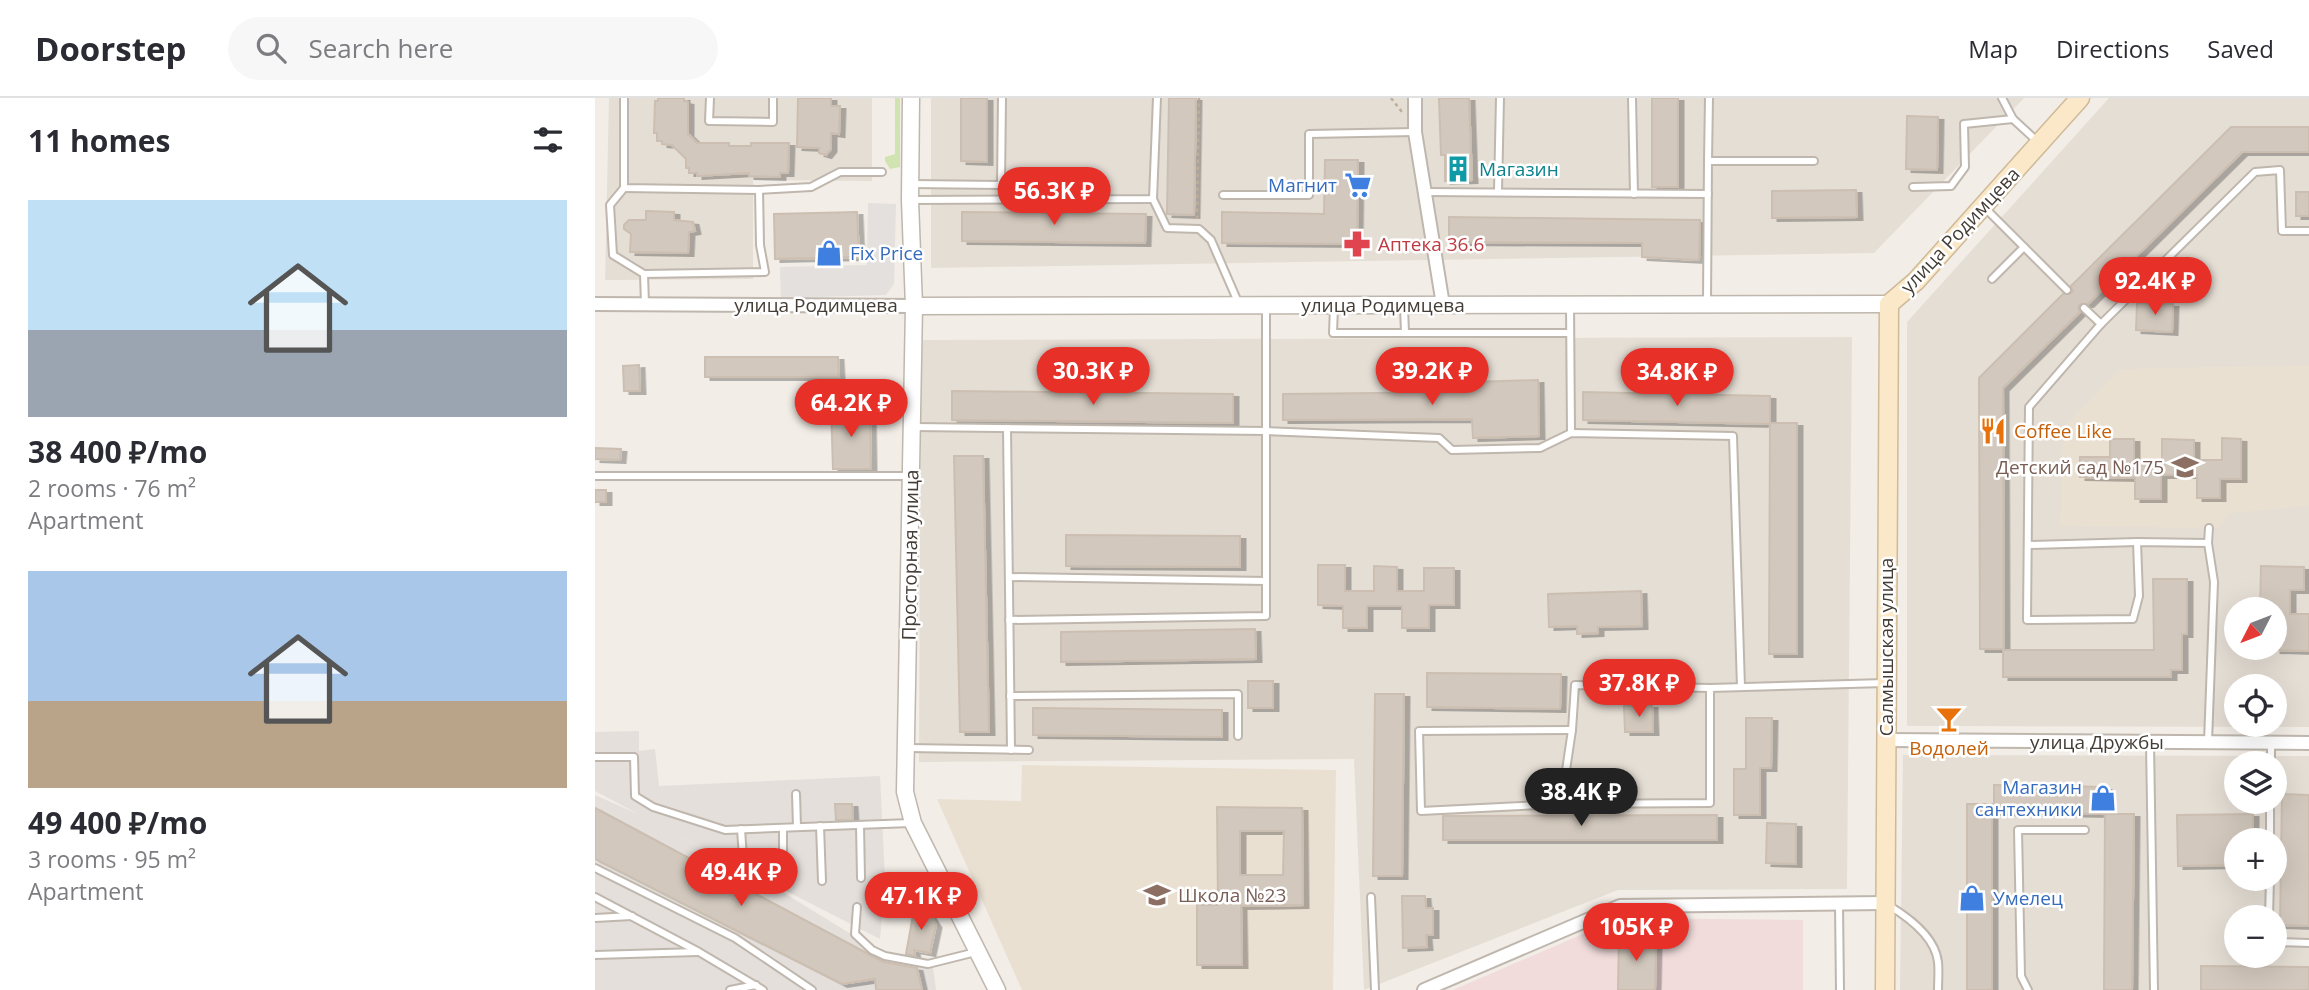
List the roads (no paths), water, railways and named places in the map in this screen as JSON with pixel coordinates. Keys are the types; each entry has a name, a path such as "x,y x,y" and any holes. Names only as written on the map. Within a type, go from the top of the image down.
{"main road":[{"name":"улица Родимцева","path":"1889,304 1916,281 2039,144 2074,100"},
{"name":"Салмышская улица","path":"1885,990 1889,304"}],"street":[{"name":"Просторная улица","path":"911,98 910,192 914,306 905,792 913,823 997,990"},
{"path":"1415,98 1409,132 1425,192 1443,305"},
{"name":"улица Родимцева","path":"595,303 914,306 1889,304"},
{"name":"улица Дружбы","path":"1885,740 2309,743"},
{"path":"1424,990 1445,986 1620,906 1884,903"}],"lane":[{"path":"624,98 624,188 610,205 613,255 644,274 765,272 760,245 759,190"},
{"path":"710,98 709,121 760,122 773,122 773,98"},
{"path":"910,192 1001,186 1002,98"},
{"path":"1157,98 1153,199 1167,228 1197,229 1211,240 1239,305"},
{"path":"1498,191 1500,98"},
{"path":"1632,98 1634,194"},
{"path":"1707,304 1709,98"},
{"path":"2002,98 2013,119 2039,144"},
{"path":"1913,187 1951,186 1965,167 1964,124 2013,119"},
{"path":"1223,195 1309,195 1309,134 1409,132"},
{"path":"1708,161 1814,161"},
{"path":"2137,542 2139,596 2133,619 2027,620 2029,407 2101,324 2255,172 2280,170 2282,230 2309,231"},
{"path":"624,188 759,190 811,187 840,172 882,172"},
{"path":"910,192 1153,199"},
{"path":"1425,192 1708,194"},
{"path":"1983,206 2067,290"},
{"path":"1992,279 2024,247"},
{"path":"644,274 645,304"},
{"path":"1570,304 1571,433"},
{"path":"1009,620 1266,616 1266,305"},
{"path":"1334,305 1333,333 1570,333"},
{"path":"1404,305 1405,333"},
{"path":"2084,308 2101,324"},
{"path":"912,427 1266,431 1439,438 1452,450 1540,448 1571,433 1733,436 1741,687"},
{"path":"1007,428 1010,750"},
{"path":"595,476 911,476"},
{"path":"2208,742 2214,582 2208,543 2209,528"},
{"path":"2029,545 2208,543"},
{"path":"1009,577 1266,581"},
{"path":"1561,804 1572,730 1575,685 1710,688 1885,683"},
{"path":"1572,730 1419,731 1421,811 1561,804 1710,803 1710,688"},
{"path":"1010,696 1238,694 1238,736"},
{"path":"2150,743 2154,990"},
{"path":"2271,743 2271,751"},
{"path":"906,748 1029,751"},
{"path":"595,757 633,757 635,796 653,807 725,830 913,823"},
{"path":"796,794 797,827"},
{"path":"860,825 861,878"},
{"path":"820,826 822,881"},
{"path":"783,828 783,873"},
{"path":"741,830 743,858"},
{"path":"2028,990 2021,976 2018,830 2085,830"},
{"path":"595,868 735,938 812,990"},
{"path":"902,902 944,886"},
{"path":"595,897 699,952 763,990"},
{"path":"1371,897 1375,990"},
{"path":"1884,903 1912,919 1927,938 1938,960 1938,990"},
{"path":"1839,905 1840,990"},
{"path":"857,907 855,934 872,950 885,956 928,964 977,951"},
{"path":"595,918 632,916"},
{"path":"2287,942 2309,943"},
{"path":"595,955 699,952"},
{"path":"730,990 756,985"}],"place":[{"name":"Магазин","path":"1458,169"},
{"name":"Магнит","path":"1358,185"},
{"name":"Аптека 36.6","path":"1357,244"},
{"name":"Fix Price","path":"829,253"},
{"name":"Coffee Like","path":"1993,431"},
{"name":"Детский сад №175","path":"2185,467"},
{"name":"Водолей","path":"1949,719"},
{"name":"Магазин сантехники","path":"2103,798"},
{"name":"Школа №23","path":"1157,895"},
{"name":"Умелец","path":"1972,898"}]}
